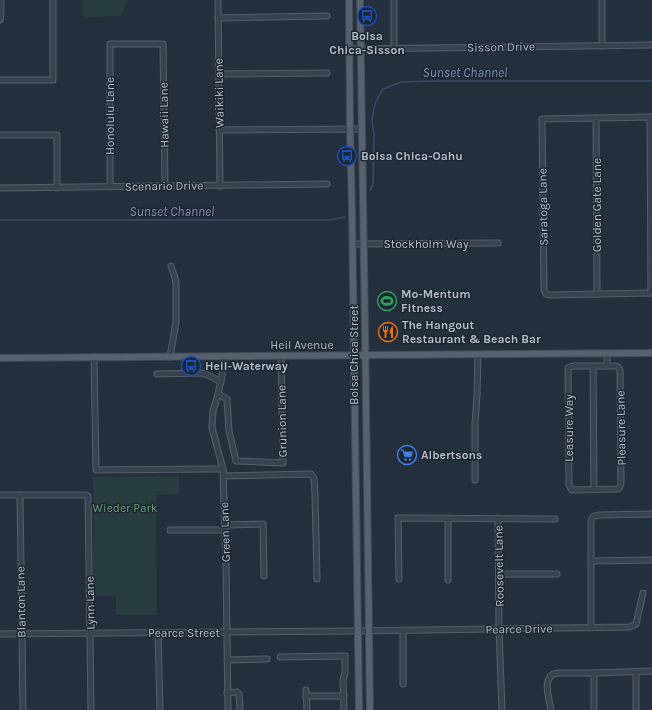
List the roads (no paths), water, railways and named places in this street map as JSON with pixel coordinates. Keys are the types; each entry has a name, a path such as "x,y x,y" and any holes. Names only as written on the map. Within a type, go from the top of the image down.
{"main road":[{"name":"Bolsa Chica Street","path":"349,0 359,710"},
{"name":"Bolsa Chica Street","path":"360,0 370,710"},
{"name":"Heil Avenue","path":"0,358 652,353"},
{"path":"355,438 366,438"}],"street":[{"path":"0,20 1,0"},
{"path":"0,80 53,80 53,0"},
{"name":"Waikiki Lane","path":"218,0 220,186"},
{"path":"394,0 394,48"},
{"path":"602,0 602,46"},
{"path":"218,18 327,16"},
{"name":"Honolulu Lane","path":"110,187 110,44 163,44"},
{"name":"Hawaii Lane","path":"163,44 165,186"},
{"name":"Sisson Drive","path":"350,49 652,45"},
{"path":"219,74 327,73"},
{"path":"596,118 651,117 652,293 597,293"},
{"name":"Saratoga Lane","path":"596,118 542,118 544,290 546,294 597,293"},
{"name":"Golden Gate Lane","path":"596,118 597,293"},
{"path":"219,130 362,129"},
{"path":"0,135 57,135 57,188"},
{"name":"Scenario Drive","path":"0,188 327,184"},
{"name":"Stockholm Way","path":"353,244 498,243"},
{"path":"170,357 176,322 176,283 171,266"},
{"path":"594,489 593,366 607,366 607,354"},
{"path":"475,480 475,425 478,355"},
{"name":"Grunion Lane","path":"218,394 227,399 229,431 236,461 283,463 281,356"},
{"path":"94,357 96,470 223,469"},
{"name":"Green Lane","path":"224,357 218,394 213,411 212,428 223,469 228,710"},
{"name":"Leasure Way","path":"593,366 573,366 568,368 569,485 572,490 594,489"},
{"name":"Pleasure Lane","path":"594,489 618,489 621,484 620,370 616,366 607,366"},
{"path":"157,374 202,374 208,375 220,382"},
{"path":"223,476 310,474 314,478 317,579"},
{"path":"0,495 20,495"},
{"name":"Lynn Lane","path":"20,495 88,496 91,710"},
{"name":"Blanton Lane","path":"20,495 23,710"},
{"path":"591,628 591,520 594,516 600,515 652,514"},
{"path":"399,579 398,518 555,519"},
{"path":"448,518 448,580"},
{"name":"Roosevelt Lane","path":"498,518 499,629 502,710"},
{"path":"170,530 225,528 263,524 264,576"},
{"path":"590,561 652,560"},
{"path":"499,574 557,574"},
{"name":"Pearce Drive","path":"368,631 630,628 636,624 643,593"},
{"path":"403,630 404,684"},
{"name":"Pearce Street","path":"0,634 368,631"},
{"path":"158,633 160,710"},
{"path":"280,657 344,656 344,710"},
{"path":"227,660 267,660"},
{"path":"551,710 547,687 550,676 557,672 594,673 652,671"},
{"path":"636,672 636,710"},
{"path":"594,673 594,710"},
{"path":"306,690 307,710"},
{"path":"228,692 238,692 240,710"},
{"path":"306,696 344,696"}],"waterway":[{"name":"Sunset Channel","path":"370,190 373,185 374,135 372,120 375,103 383,89 401,82 652,81"},
{"name":"Sunset Channel","path":"0,220 330,220 345,217"}],"place":[{"name":"Bolsa Chica-Sisson","path":"367,16"},
{"name":"Bolsa Chica-Oahu","path":"347,156"},
{"name":"Mo-Mentum Fitness","path":"387,301"},
{"name":"The Hangout Restaurant & Beach Bar","path":"388,332"},
{"name":"Heil-Waterway","path":"191,366"},
{"name":"Albertsons","path":"407,455"}],"park label":[{"name":"Wieder Park","path":"125,508"}]}
